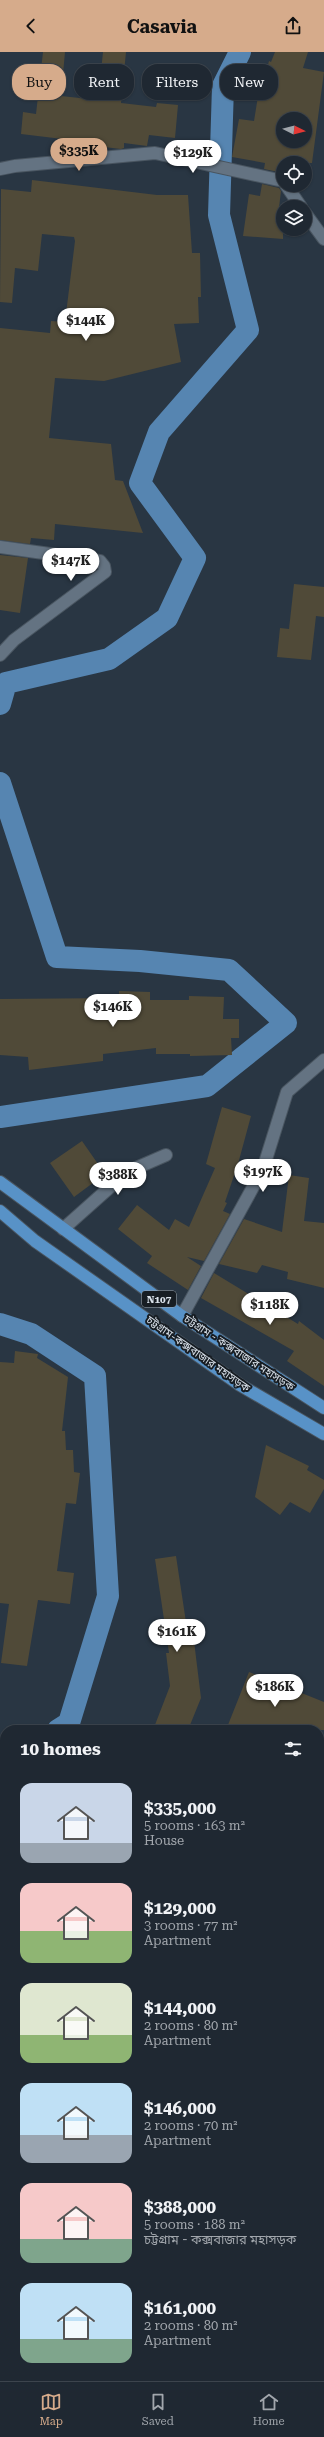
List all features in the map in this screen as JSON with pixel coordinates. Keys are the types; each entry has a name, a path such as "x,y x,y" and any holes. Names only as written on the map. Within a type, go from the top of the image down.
{"highway":[{"name":"চট্টগ্রাম - কক্সবাজার মহাসড়ক","path":"0,1182 182,1316 324,1408"},
{"name":"চট্টগ্রাম-কক্সবাজার মহাসড়ক","path":"0,1211 36,1241 240,1385 324,1434"}],"street":[{"path":"0,169 15,166 155,154 276,180"},
{"path":"312,223 324,239"},
{"path":"0,547 100,562 104,566 105,572 14,640 0,655"},
{"path":"182,1316 263,1169 287,1092 324,1060"},
{"path":"63,1229 127,1172 166,1155"}],"building":[{"path":"43,52 65,52 64,64 42,64"},
{"path":"103,52 126,52 125,64 102,64"},
{"path":"275,52 308,52 303,68 324,72 312,163 312,156 276,156 276,172 264,169 265,163 232,157 239,119 254,121 257,100 278,100 278,64 268,64 269,61 271,62"},
{"path":"66,97 74,97 74,100 121,100 121,103 156,107 157,103 178,105 175,138 149,135 147,146 124,143 124,148 121,149 78,144 79,141 21,134 23,112 36,114 38,100 66,100"},
{"path":"32,180 157,195 188,195 192,253 200,253 201,297 198,297 199,323 174,324 181,362 104,381 55,378 49,438 111,444 115,480 123,481 143,533 55,524 54,540 31,538 30,544 0,540 0,328 50,333 51,321 65,322 75,241 74,237 42,234 38,271 15,268 12,303 0,302 1,189 31,192"},
{"path":"262,184 276,187 276,192 281,192 280,200 276,200 276,236 283,236 283,239 243,236 249,194 260,196"},
{"path":"0,555 28,558 20,613 0,610"},
{"path":"294,584 324,587 324,617 316,616 311,660 277,657 280,628 289,629"},
{"path":"119,991 150,992 150,1000 189,1000 189,996 224,997 223,1019 239,1019 239,1038 231,1038 232,1055 190,1056 190,1054 156,1054 156,1048 103,1054 103,1061 29,1070 28,1057 0,1055 0,999 119,998"},
{"path":"222,1107 251,1116 238,1164 225,1202 227,1203 223,1211 230,1214 204,1261 187,1257 201,1266 188,1290 147,1263 152,1256 118,1229 137,1205 169,1230 175,1219 189,1227 215,1168 206,1164"},
{"path":"82,1141 105,1174 74,1197 50,1163"},
{"path":"289,1175 309,1178 304,1221 324,1223 324,1288 287,1279 288,1272 262,1265 257,1273 219,1264 244,1219 282,1232"},
{"path":"214,1273 298,1324 299,1321 324,1340 324,1386 287,1361 294,1351 201,1298"},
{"path":"15,1351 38,1354 37,1358 68,1377 62,1431 65,1431 66,1450 73,1450 74,1472 80,1473 76,1504 66,1503 57,1571 74,1573 70,1604 38,1600 27,1666 1,1663 9,1604 0,1603 0,1362 14,1363"},
{"path":"266,1445 309,1466 307,1470 324,1480 324,1489 310,1513 290,1502 280,1515 255,1497"},
{"path":"176,1556 189,1642 194,1641 201,1698 190,1725 155,1725 170,1686 166,1653 169,1653 155,1559"},
{"path":"249,1672 324,1702 324,1725 228,1725"}],"waterway":[{"path":"0,704 6,683 109,659 167,618 195,558 140,483 159,432 248,330 219,215 223,86 240,52"},
{"path":"0,783 57,957 140,961 229,970 286,1023 207,1086 0,1117"},
{"path":"0,1324 31,1334 95,1376 108,1596 69,1723 66,1725"}]}
